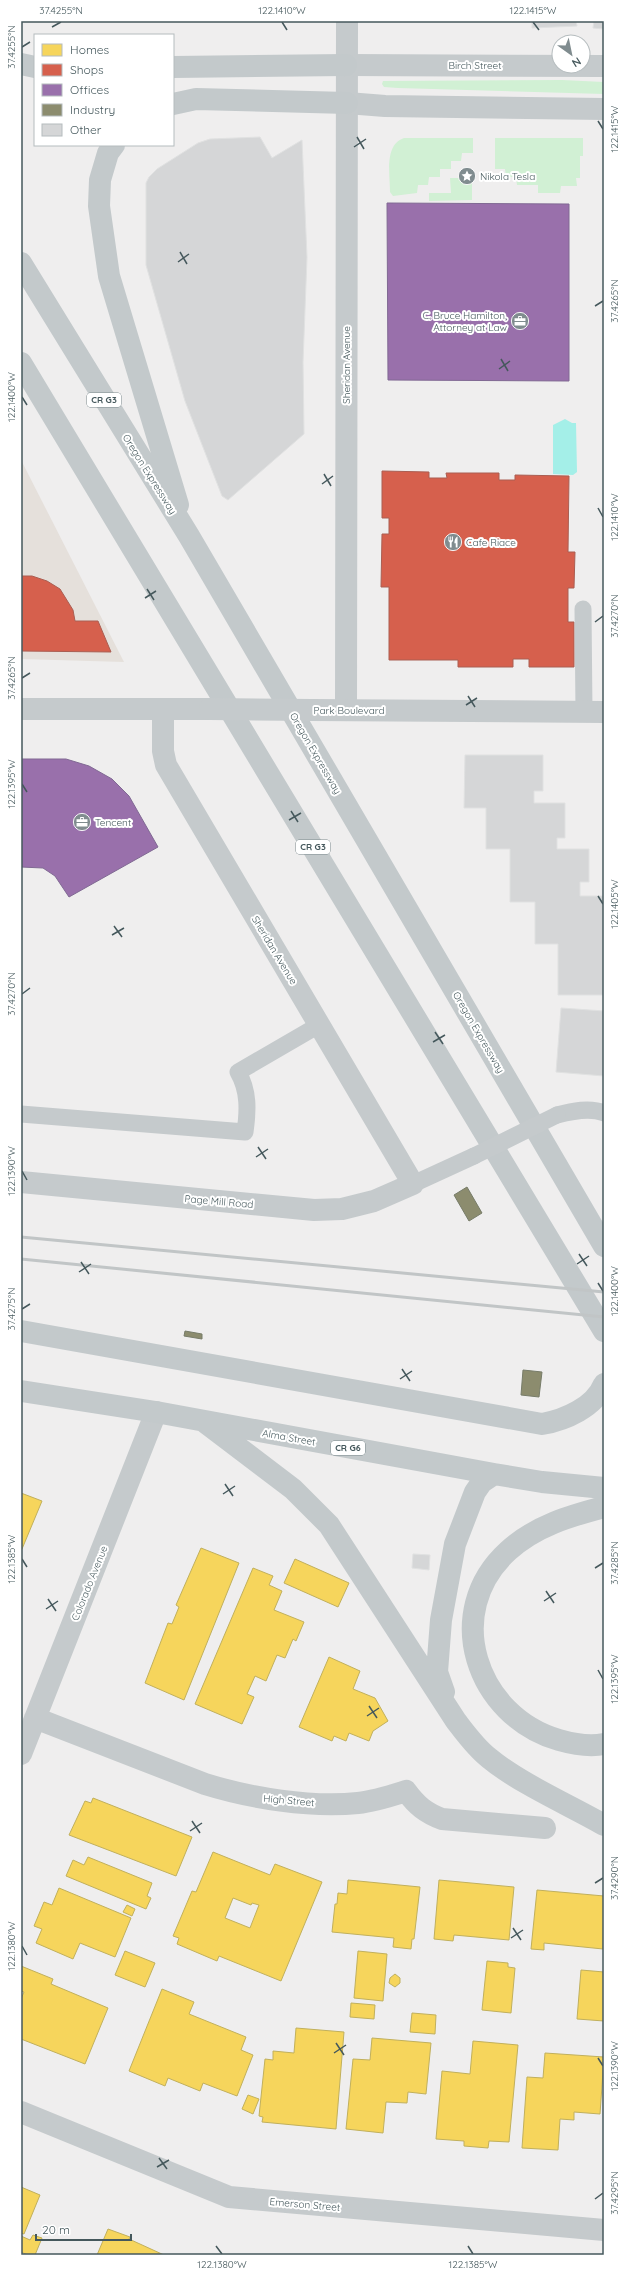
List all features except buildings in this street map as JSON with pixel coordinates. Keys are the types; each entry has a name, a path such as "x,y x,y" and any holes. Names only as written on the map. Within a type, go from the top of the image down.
{"main road":[{"path":"21,64 34,67"},
{"path":"174,67 346,65"},
{"path":"174,104 196,99 347,103"},
{"path":"113,146 108,153 102,173 99,193 100,214 109,276 143,384 157,437 189,536"},
{"name":"Oregon Expressway","path":"21,263 189,536 604,1246"},
{"name":"CR G3","path":"21,363 604,1331"},
{"path":"21,379 38,393"},
{"path":"21,1331 542,1424 558,1422 576,1412 592,1401 604,1384"},
{"name":"Alma Street","path":"21,1390 156,1412 494,1474 549,1483 604,1488"},
{"path":"202,1421 293,1489 329,1525 456,1721 488,1758 509,1772 604,1825"},
{"path":"456,1721 437,1672 441,1620 455,1544 475,1492 482,1482 494,1474"},
{"path":"604,1507 548,1525 508,1551 492,1571 480,1593 473,1618 473,1642 479,1666 489,1688 504,1708 523,1724 546,1736 572,1744 604,1744"}],"street":[{"name":"Sheridan Avenue","path":"346,709 347,21"},
{"name":"Birch Street","path":"346,65 604,66"},
{"path":"347,103 385,106 604,109"},
{"name":"Park Boulevard","path":"21,709 346,709 594,712"},
{"name":"Sheridan Avenue","path":"163,709 163,751 166,765 413,1184"},
{"name":"Page Mill Road","path":"21,1182 314,1210 342,1209 374,1201 413,1184"},
{"name":"Colorado Avenue","path":"21,1754 156,1412"},
{"name":"High Street","path":"35,1718 204,1784 231,1792 264,1798 333,1804 358,1803 406,1791 416,1805 427,1813 442,1819 545,1828"},
{"name":"Emerson Street","path":"21,2112 229,2197 604,2230"}],"lane":[{"path":"583,609 594,712"},
{"path":"21,1114 245,1132 248,1110 245,1084 238,1072 319,1025"},
{"path":"413,1184 557,1115 572,1111 597,1110 604,1113"}],"shaded area":[{"path":"21,460 124,662 21,659"}],"green space":[{"path":"562,80 604,82 604,94 398,88 384,87 382,84 383,81"},
{"path":"404,138 473,138 473,153 462,153 461,161 451,161 451,169 440,169 440,177 429,177 428,185 418,185 417,193 393,196 390,192 389,169 391,153 393,147"},
{"path":"495,138 583,138 583,156 580,156 580,178 576,178 577,186 561,186 560,193 538,193 538,185 517,185 516,177 506,177 505,169 495,169"},
{"path":"461,170 472,170 472,200 429,201 429,193 451,193 450,178 461,178"}],"water":[{"path":"565,419 572,423 576,423 577,472 573,475 553,474 553,425"}],"railway":[{"path":"21,1237 604,1292"},
{"path":"21,1259 604,1317"}],"place":[{"name":"Nikola Tesla","path":"467,176"},
{"name":"C. Bruce Hamilton, Attorney at Law","path":"520,321"},
{"name":"Cafe Riace","path":"453,542"},
{"name":"Tencent","path":"82,822"}]}
